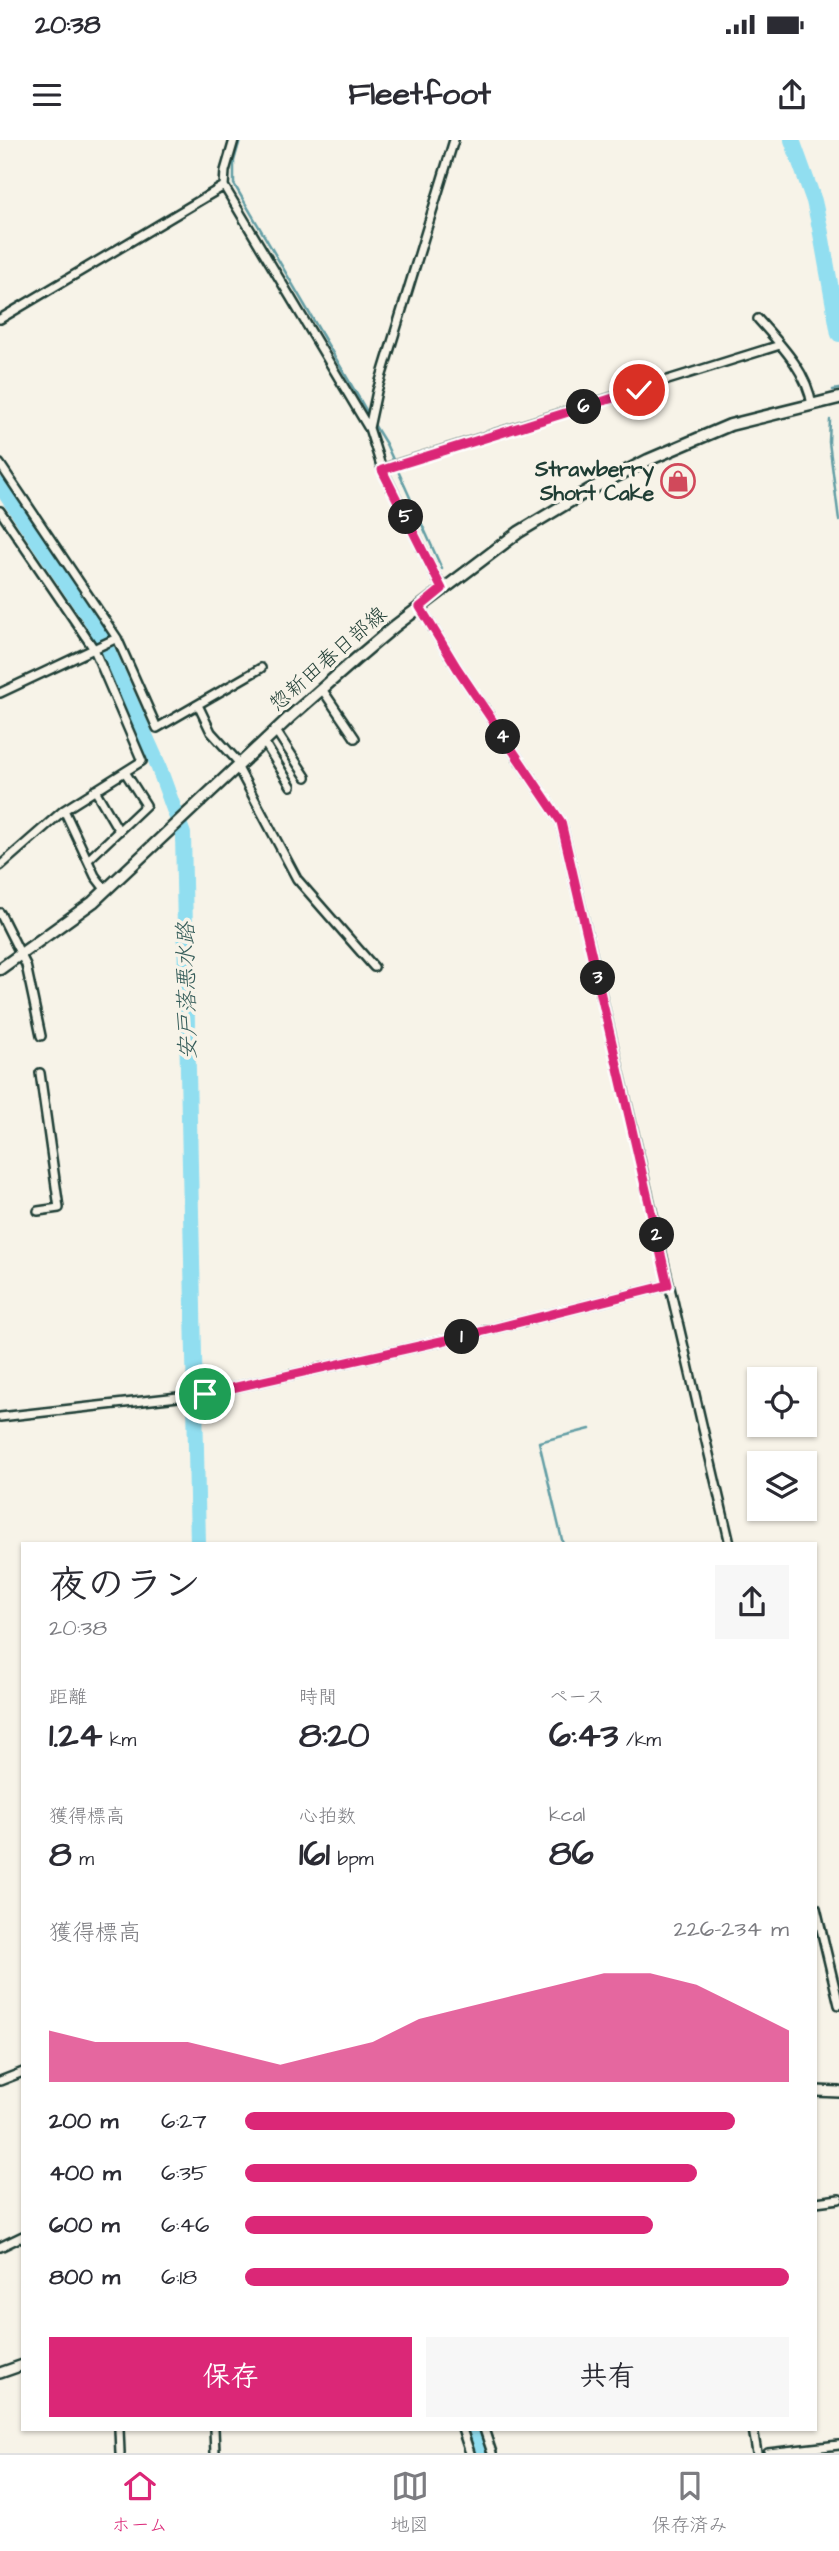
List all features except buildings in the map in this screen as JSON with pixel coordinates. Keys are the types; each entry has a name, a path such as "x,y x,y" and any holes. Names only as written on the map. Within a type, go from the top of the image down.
{"main road":[{"name":"惣新田春日部線","path":"0,969 93,902 322,689 442,589 519,531 589,490 648,460 730,425 833,399"}],"street":[{"path":"234,140 225,171 224,186 369,428 382,470 442,589"},
{"path":"369,428 377,391 454,140"},
{"path":"0,318 224,186"},
{"path":"758,319 780,345 810,389 812,405"},
{"path":"382,470 780,345"},
{"path":"0,464 117,638 157,728 261,668"},
{"path":"0,512 94,649 142,761 64,810 0,866"},
{"path":"420,607 457,668 561,822 730,1542"},
{"path":"0,693 117,638"},
{"path":"322,689 355,738"},
{"path":"198,705 211,732 239,765 298,879 374,967"},
{"path":"275,731 306,777"},
{"path":"264,742 291,786"},
{"path":"88,860 146,805 125,772"},
{"path":"95,790 119,831"},
{"path":"64,810 96,876 106,889"},
{"path":"0,914 26,965 41,1036"},
{"path":"38,1211 59,1208 40,1073"},
{"path":"0,1418 205,1394 468,1335 668,1285"},
{"path":"817,1912 839,2005"},
{"path":"0,2081 21,2073"},
{"path":"817,2091 839,2092"},
{"path":"817,2202 839,2199"},
{"path":"0,2247 21,2237"},
{"path":"0,2373 21,2366"},
{"path":"119,2431 120,2453"},
{"path":"214,2431 215,2453"},
{"path":"463,2431 470,2453"},
{"path":"485,2431 492,2453"},
{"path":"753,2431 757,2453"},
{"path":"768,2453 839,2445"}],"waterway":[{"path":"240,140 234,161 234,184 370,417"},
{"path":"792,140 814,201 839,334"},
{"path":"833,390 839,389"},
{"path":"830,420 829,442 839,520"},
{"path":"373,423 386,444 442,569"},
{"name":"安戸落悪水路","path":"0,485 97,628 156,760 183,834 198,1542"},
{"path":"563,1542 539,1442 590,1429"},
{"name":"安戸落悪水路","path":"474,2431 481,2453"},
{"path":"757,2431 761,2453"}],"place":[{"name":"Strawberry Short Cake","path":"678,481"}],"route":[{"path":"205,1394 468,1335 668,1285 561,822 457,668 420,607 442,589 382,470 639,390"}]}
